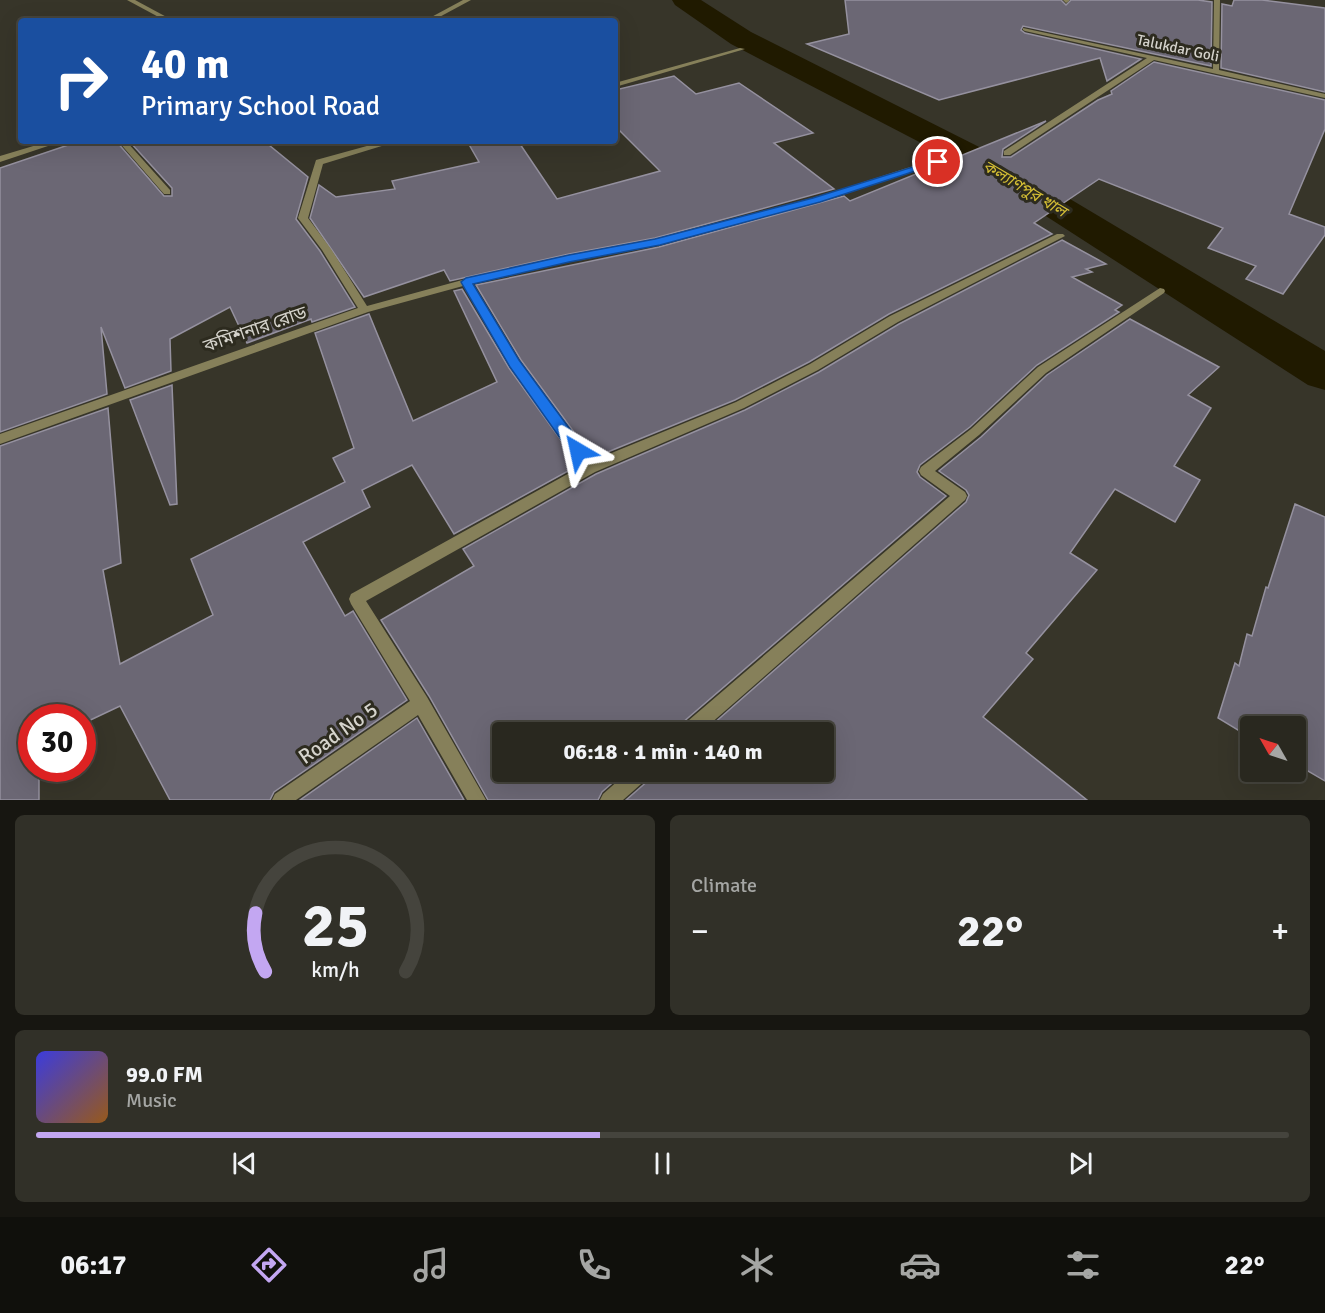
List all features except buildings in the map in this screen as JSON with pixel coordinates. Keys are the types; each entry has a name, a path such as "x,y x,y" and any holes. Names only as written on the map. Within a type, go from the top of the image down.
{"street":[{"path":"130,0 165,18"},
{"path":"432,18 468,0"},
{"path":"1216,70 1217,0"},
{"name":"Talukdar Goli","path":"1024,29 1325,96"},
{"path":"618,85 742,50"},
{"path":"1007,153 1154,57"},
{"path":"0,159 49,144"},
{"path":"125,144 167,192"},
{"path":"364,310 326,249 303,218 319,162 383,144"},
{"name":"কমিশনার রোড","path":"0,439 364,310 466,282 569,259 656,243 817,200 938,162"},
{"path":"477,800 421,703 356,599 590,468 740,405 813,367 894,320 1060,236"},
{"path":"466,282 515,364 590,468"},
{"path":"700,722 960,496 926,471 975,432 1042,370 1160,291"},
{"name":"Road No 5","path":"281,800 421,703"},
{"path":"609,800 630,782"}],"waterway":[{"name":"কল্যাণপুর খাল","path":"684,0 741,38 991,166 1325,373"}],"route":[{"path":"578,451 515,364 466,282 569,259 656,243 817,200 938,162"}]}
